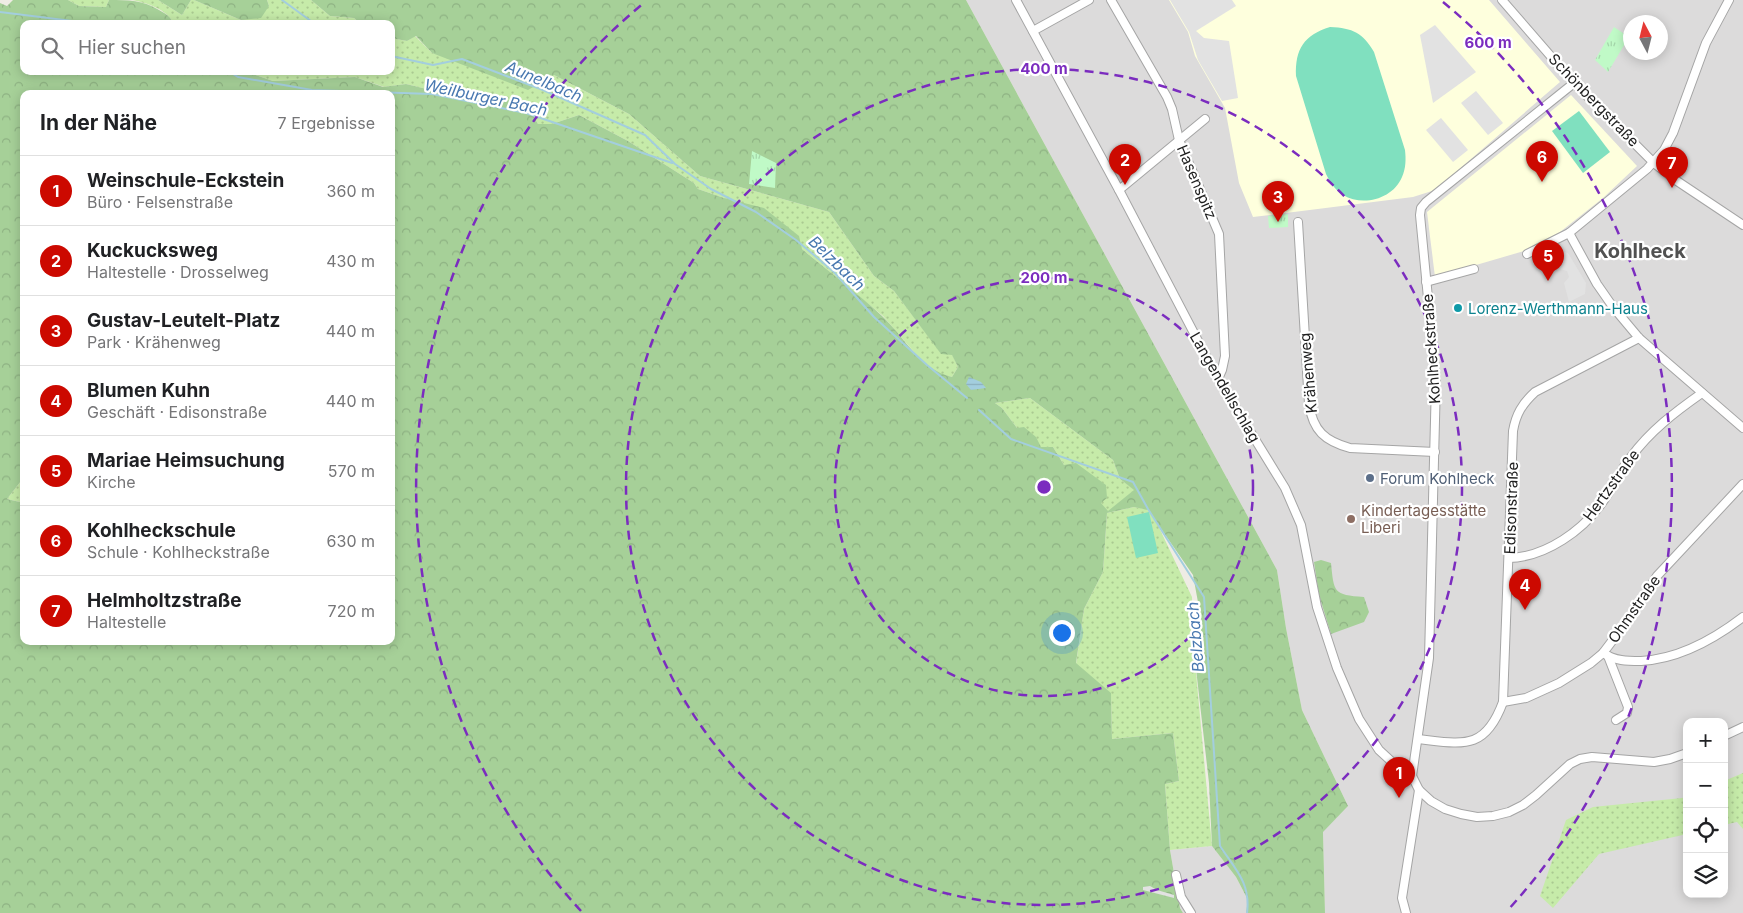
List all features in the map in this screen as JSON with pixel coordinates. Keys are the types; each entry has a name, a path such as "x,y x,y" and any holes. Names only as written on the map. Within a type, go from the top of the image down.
{"street":[{"name":"Langendellschlag","path":"1016,0 1218,378 1286,488 1293,504 1306,548 1311,579 1325,634 1359,719 1379,750 1412,776"},
{"path":"1033,31 1089,0"},
{"name":"Hasenspitz","path":"1112,0 1167,97 1172,109 1179,140 1219,234 1224,356 1222,370 1218,378"},
{"name":"Schönbergstraße","path":"1502,0 1574,83 1654,163 1677,181 1743,224"},
{"path":"1527,254 1568,233 1654,163 1667,146 1706,43 1729,0"},
{"name":"Kohlheckstraße","path":"1412,776 1429,658 1435,452 1436,381 1420,215 1421,208 1574,83"},
{"path":"1119,190 1205,119"},
{"name":"Krähenweg","path":"1298,222 1308,404 1314,424 1326,438 1350,448 1435,452"},
{"path":"1568,233 1597,284 1639,338 1743,428"},
{"path":"1426,282 1474,269"},
{"name":"Edisonstraße","path":"1418,739 1453,743 1468,742 1481,736 1492,727 1504,702 1513,431 1520,410 1535,392 1639,338"},
{"name":"Hertzstraße","path":"1509,558 1530,556 1546,549 1580,528 1604,500 1620,471 1644,441 1673,413 1702,393"},
{"name":"Ohmstraße","path":"1504,702 1526,698 1559,683 1606,655 1657,576 1743,484"},
{"path":"1606,655 1614,659 1633,661 1664,658 1679,654 1730,627 1743,617"},
{"path":"1606,655 1628,707 1627,713 1616,720"},
{"path":"1728,734 1743,727"},
{"path":"1412,776 1419,790 1432,801 1446,809 1461,814 1493,816 1509,812 1523,805 1570,764 1580,760 1592,757 1654,762 1683,754"},
{"path":"1406,913 1402,898 1419,790"},
{"path":"1176,875 1181,897 1191,913"}],"shaded area":[{"path":"966,0 1743,0 1743,913 1325,913 1323,831 1348,806 1302,710 1277,570"},
{"path":"1169,0 1489,0 1560,82 1435,190 1413,197 1253,217 1239,183 1225,108 1195,56 1188,32"},
{"path":"1170,0 1232,0 1236,6 1196,31 1204,38 1229,41 1238,98 1222,101 1198,60 1189,32"},
{"path":"1435,25 1476,72 1433,103 1420,35"},
{"path":"1476,91 1503,123 1488,135 1461,103"},
{"path":"1571,95 1637,166 1603,198 1560,232 1524,251 1435,277 1427,212"},
{"path":"1441,118 1468,150 1453,162 1426,130"},
{"path":"1562,251 1568,253 1586,283 1585,294 1569,302 1564,283 1569,277 1567,271 1560,269 1555,254"},
{"path":"1212,846 1236,877 1248,900 1246,913 1183,913 1180,908 1170,850"},
{"path":"1150,886 1174,895 1174,898 1143,890 1143,887"}],"green space":[{"path":"13,0 68,0 79,6 106,7 109,0 141,2 153,7 172,20 20,20 20,75 256,75 273,81 355,77 383,87 406,84 489,104 508,100 525,106 538,124 552,124 579,115 628,141 694,183 698,189 764,208 799,236 802,249 881,315 921,360 940,373 952,377 958,367 952,355 941,354 894,291 874,276 829,212 700,176 629,114 554,75 528,90 432,53 416,36 407,41 395,39 395,20 356,20 354,18 330,16 311,0 966,0 1277,570 1302,710 1348,806 1323,832 1325,913 1246,913 1248,900 1236,877 1212,846 1209,783 1195,660 1202,624 1193,575 1148,510 1134,507 1107,513 1103,572 1084,609 1076,663 1111,693 1112,739 1173,733 1179,781 1165,784 1170,850 1180,908 1183,913 0,913 0,3 7,6","holes":["1030,398 1113,460 1120,479 1134,490 1108,511 1101,503 1107,498 1106,485 1076,463 1064,465 1053,447 1041,447 1036,437 1024,427 1017,428 1002,408 995,403"]},
{"path":"68,0 109,0 106,7 79,6"},
{"path":"132,0 158,0 182,15 191,0 194,0 241,20 172,20 167,14 150,5"},
{"path":"158,0 191,0 182,15"},
{"path":"194,0 267,0 269,6 261,18 241,20"},
{"path":"267,0 311,0 330,16 354,18 356,20 241,20 269,6"},
{"path":"1330,27 1351,30 1357,33 1366,40 1374,52 1405,150 1404,170 1398,185 1385,196 1377,199 1351,199 1340,193 1331,183 1326,174 1296,76 1297,58 1303,44 1314,34"},
{"path":"1614,27 1623,33 1623,47 1608,72 1595,60"},
{"path":"415,36 432,53 554,75 629,114 700,176 829,212 874,276 894,291 941,353 952,354 958,367 952,377 939,374 921,360 883,316 802,249 724,198 698,189 694,183 628,141 579,115 552,124 538,124 533,115 508,100 489,104 406,84 384,87 355,77 273,81 256,75 395,75 395,39 407,41"},
{"path":"1579,111 1610,152 1583,173 1552,131"},
{"path":"752,151 776,163 775,188 749,184"},
{"path":"1288,214 1288,227 1269,228 1268,216"},
{"path":"1030,398 1113,460 1120,479 1135,490 1108,512 1064,465 1053,447 1041,447 1017,428 1002,408 995,403"},
{"path":"20,482 20,502 7,499"},
{"path":"1134,507 1147,509 1155,519 1192,597 1194,651 1212,846 1170,850 1165,784 1179,781 1173,733 1112,739 1111,694 1076,664 1084,609 1103,572 1107,513"},
{"path":"1149,512 1158,553 1136,558 1127,517"},
{"path":"1321,560 1331,563 1333,580 1337,590 1346,595 1364,597 1369,612 1364,622 1331,634 1319,595 1314,562"},
{"path":"1743,773 1743,829 1737,822 1728,824 1728,779"},
{"path":"1682,798 1683,835 1599,854 1553,908 1540,896 1566,820 1593,807"}],"water":[{"path":"969,377 981,382 986,388 971,390 966,384"}],"waterway":[{"name":"Aunelbach","path":"282,0 310,20"},
{"name":"Weilburger Bach","path":"0,12 64,20"},
{"name":"Belzbach","path":"395,57 433,65 462,59 543,90 645,135 675,164 711,189 756,212 796,240 834,272 874,317 967,398"},
{"name":"Weilburger Bach","path":"235,75 312,90"},
{"name":"Weilburger Bach","path":"395,93 432,94 526,113 672,163"},
{"name":"Belzbach","path":"979,410 1011,439 1133,482 1204,597 1220,846 1241,877 1247,893 1247,913"}],"place":[{"name":"Kohlheckschule","path":"1542,182"},
{"name":"Kuckucksweg","path":"1125,185"},
{"name":"Helmholtzstraße","path":"1672,188"},
{"name":"Gustav-Leutelt-Platz","path":"1278,222"},
{"name":"Mariae Heimsuchung","path":"1548,281"},
{"name":"Lorenz-Werthmann-Haus","path":"1458,308"},
{"name":"Forum Kohlheck","path":"1370,478"},
{"name":"Kindertagesstätte Liberi","path":"1351,519"},
{"name":"Blumen Kuhn","path":"1525,610"},
{"name":"Weinschule-Eckstein","path":"1399,798"}],"district":[{"name":"Kohlheck","path":"1640,251"}]}
